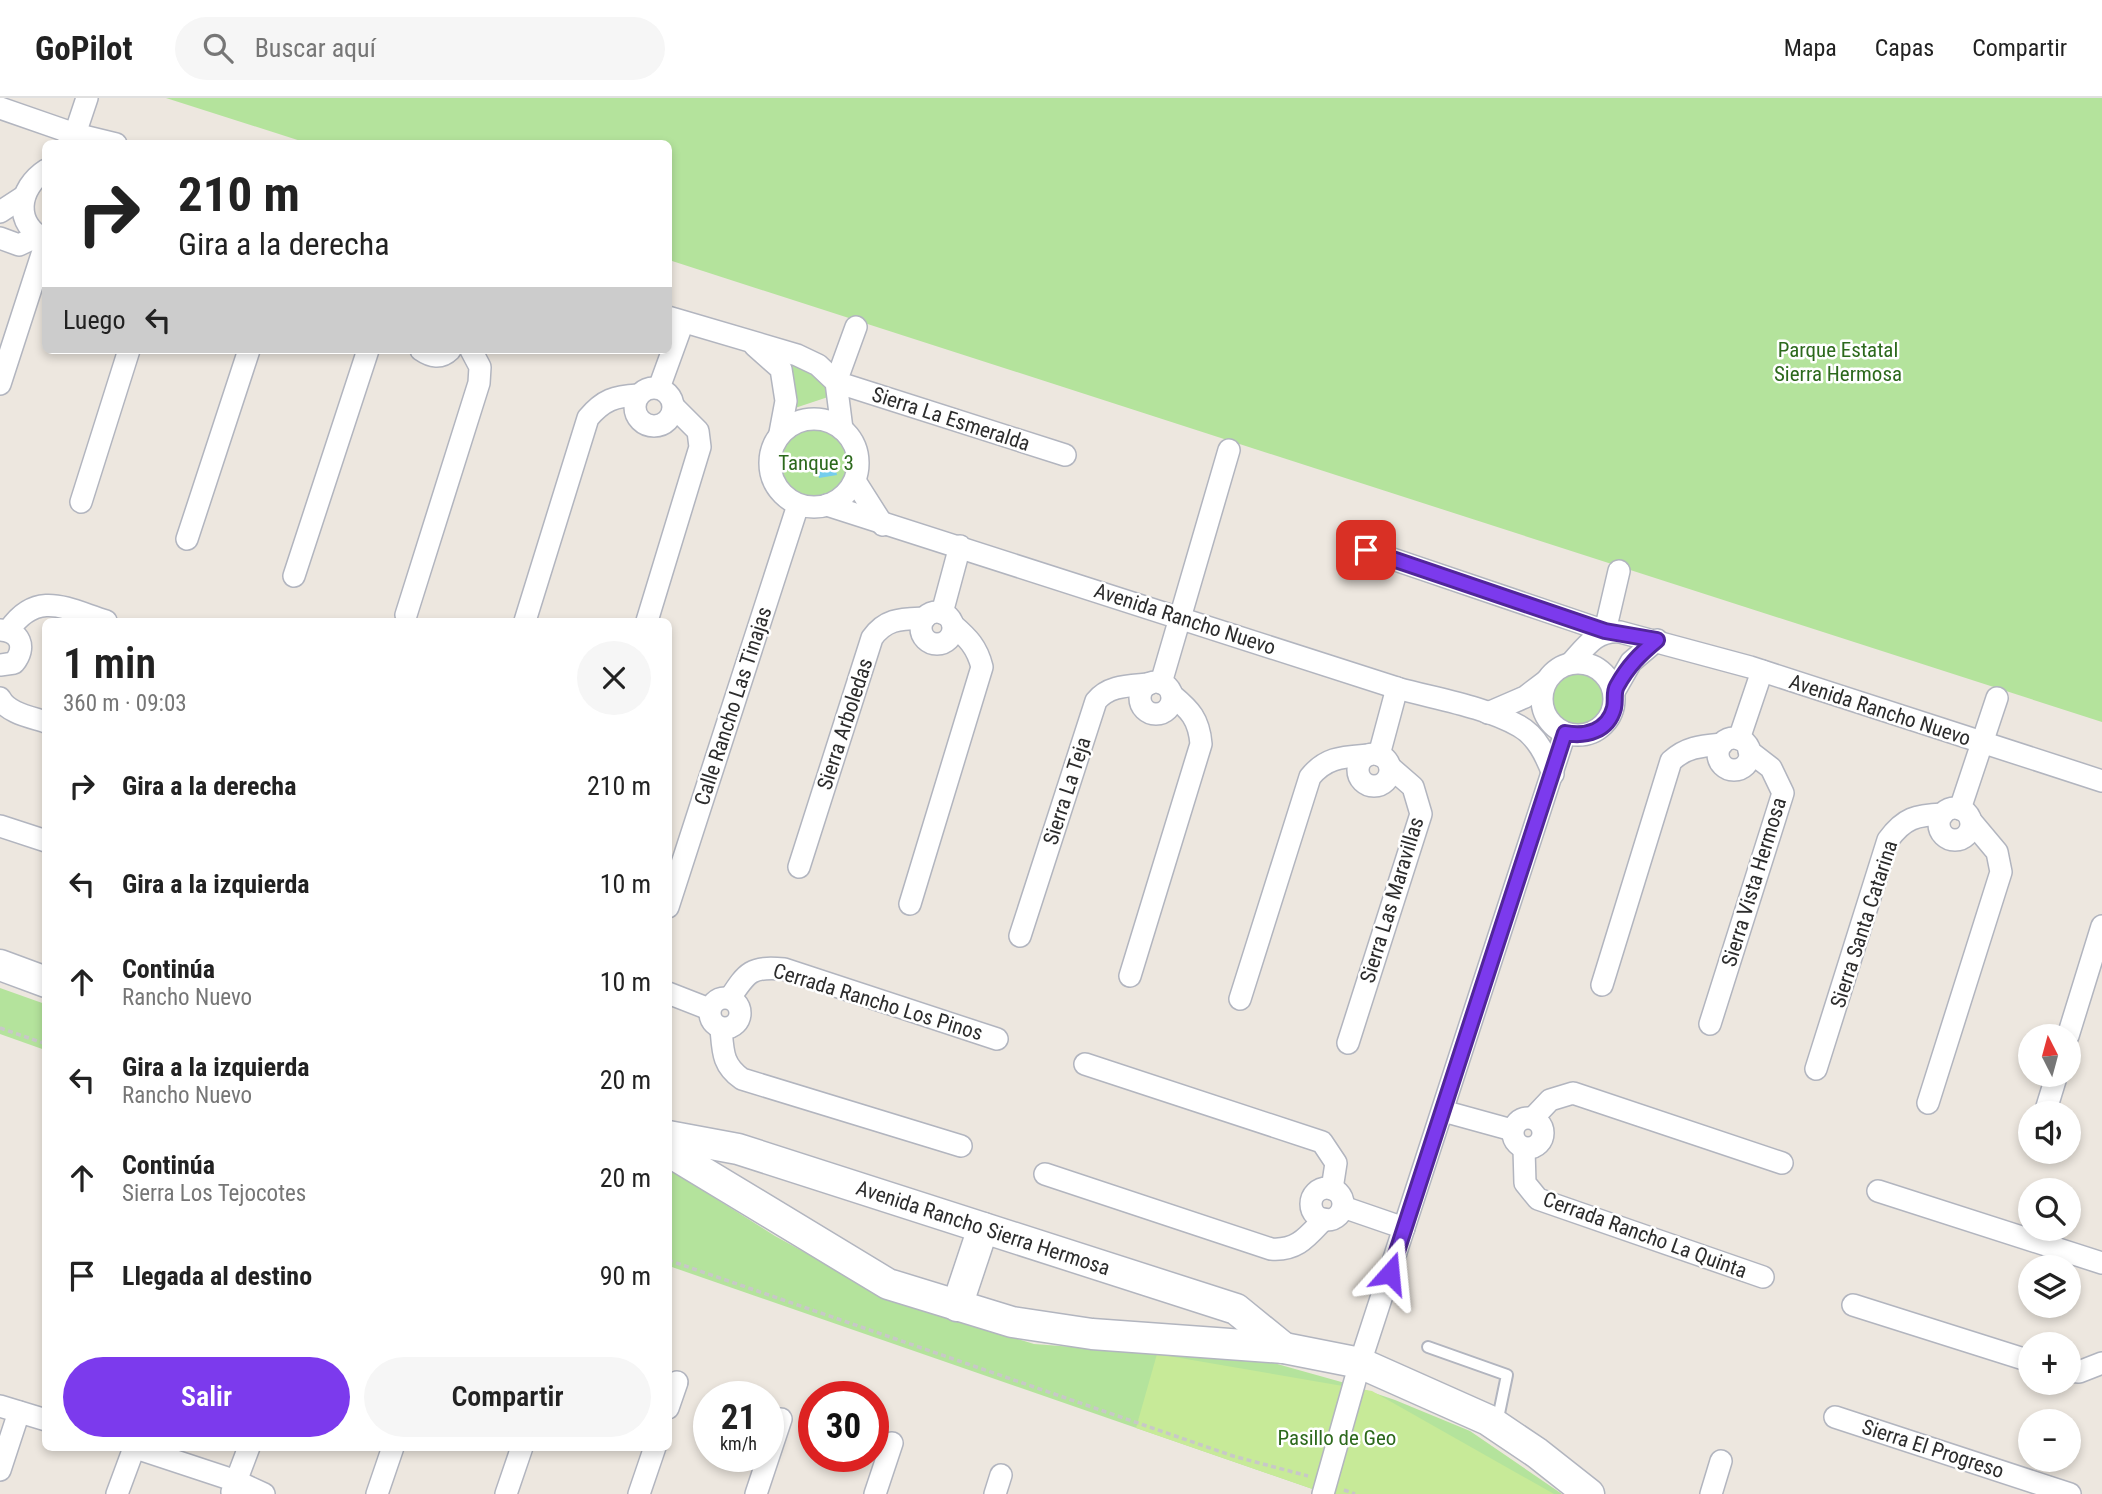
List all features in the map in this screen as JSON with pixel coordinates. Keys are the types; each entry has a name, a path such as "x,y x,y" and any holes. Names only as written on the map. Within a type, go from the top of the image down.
{"street":[{"path":"0,108 71,139 87,98"},
{"path":"42,172 30,181 23,197 25,219 42,238"},
{"path":"0,212 23,197"},
{"path":"0,239 19,245 42,239"},
{"path":"0,384 42,242"},
{"path":"676,320 797,355 817,365 836,382"},
{"path":"842,429 836,382 856,327"},
{"path":"754,344 781,369 786,401 780,433 770,457 773,482 783,496 798,505 827,505 843,496 855,481 859,463 854,444 842,429 827,421 810,418 794,423 780,433"},
{"path":"82,502 128,354"},
{"path":"187,539 247,354"},
{"path":"294,576 367,354"},
{"path":"406,615 479,383 480,367 473,354"},
{"path":"659,388 668,354"},
{"name":"Sierra La Esmeralda","path":"836,382 1065,455"},
{"path":"648,618 700,447 698,431 674,407 670,396 659,388 648,388 638,396 634,405 636,415 643,423 653,426 663,425 671,417 674,407"},
{"path":"526,618 588,418 601,403 619,396 638,396"},
{"path":"1130,976 1201,744 1200,728 1194,713 1161,688 1179,617 1229,450"},
{"path":"855,481 883,525"},
{"name":"Calle Rancho Las Tinajas","path":"672,882 675,864 798,505"},
{"name":"Avenida Rancho Nuevo","path":"827,505 1397,688 1488,713 1520,727"},
{"path":"910,904 982,667 971,640 940,619 960,546"},
{"name":"Avenida Rancho Nuevo","path":"1366,550 1605,631 1657,640 1762,671 2102,781"},
{"path":"1488,713 1525,697 1557,669 1572,662 1589,642 1605,631 1619,571"},
{"path":"0,665 14,663 20,655 22,645 18,636 5,630 21,613 51,604 96,618"},
{"name":"Sierra Arboledas","path":"799,867 873,638 880,626 896,619 940,619"},
{"path":"1520,727 1558,728 1578,735 1591,733 1603,726 1611,716 1615,691 1631,662 1657,640"},
{"path":"1572,662 1586,662 1599,668 1609,678 1615,691"},
{"path":"1602,985 1671,761 1681,752 1695,746 1736,745 1762,671"},
{"path":"1325,1489 1360,1363 1553,774 1558,728 1544,711 1541,696 1546,681"},
{"name":"Sierra La Teja","path":"1020,936 1096,701 1103,692 1121,686 1161,688"},
{"path":"1240,999 1310,777 1320,764 1338,757 1379,759 1397,688"},
{"path":"0,698 3,705 19,714 42,721"},
{"path":"1928,1103 2001,872 1997,852 1958,815 1997,698"},
{"path":"1520,727 1545,754 1553,774"},
{"name":"Sierra Vista Hermosa","path":"1710,1024 1783,793 1771,768 1736,745"},
{"name":"Sierra Las Maravillas","path":"1348,1043 1421,814 1413,787 1379,759"},
{"name":"Sierra Santa Catarina","path":"1816,1069 1888,840 1900,823 1915,816 1958,815"},
{"path":"0,826 42,840"},
{"path":"2072,1024 2102,926"},
{"path":"0,965 42,981"},
{"name":"Cerrada Rancho Los Pinos","path":"730,998 746,974 761,967 783,969 998,1039"},
{"path":"672,995 709,1009"},
{"path":"721,998 730,998 738,1003 741,1013 738,1022 731,1028 721,1028 714,1024 709,1009 721,998"},
{"path":"721,1028 723,1057 729,1069 742,1079 961,1146"},
{"path":"1085,1064 1322,1142 1336,1163 1338,1198"},
{"path":"1533,1118 1550,1100 1573,1093 1782,1163"},
{"path":"1443,1111 1512,1130"},
{"path":"1524,1118 1533,1118 1544,1133 1541,1142 1533,1148 1524,1149 1517,1145 1512,1130 1524,1118"},
{"name":"Avenida Rancho Sierra Hermosa","path":"672,1137 738,1149 1236,1310 1284,1348"},
{"name":"Cerrada Rancho La Quinta","path":"1524,1149 1525,1183 1538,1199 1763,1277"},
{"name":"Avenida Rancho Sierra Hermosa","path":"672,1153 888,1284 1012,1322 1092,1334 1284,1348 1360,1363 1497,1426 1537,1452 1589,1494"},
{"path":"1045,1174 1271,1249 1286,1250 1301,1243 1324,1219 1313,1211 1312,1200 1321,1189 1404,1228"},
{"path":"1878,1191 2102,1263"},
{"path":"957,1306 983,1228"},
{"path":"1853,1305 2018,1357"},
{"path":"2081,1371 2102,1363"},
{"path":"672,1396 677,1382"},
{"path":"0,1470 9,1409 42,1419"},
{"name":"Sierra El Progreso","path":"1835,1417 2070,1494"},
{"path":"875,1494 892,1443"},
{"path":"117,1494 132,1451"},
{"path":"143,1451 234,1488 264,1494"},
{"path":"234,1488 248,1451"},
{"path":"377,1494 392,1451"},
{"path":"506,1494 521,1451"},
{"path":"639,1494 654,1451"},
{"path":"1711,1494 1721,1461"},
{"path":"756,1494 763,1472"}],"lane":[{"path":"1428,1347 1507,1376 1497,1426"}],"path":[{"path":"0,1028 42,1043"},
{"path":"672,1261 966,1361 1222,1452 1303,1474 1325,1489 1355,1494"}],"green space":[{"name":"Parque Estatal Sierra Hermosa","path":"166,98 2102,98 2102,722 672,261 672,140 298,140"},
{"path":"772,353 815,370 831,389 828,397 795,408 795,391 791,377"},
{"name":"Tanque 3","path":"809,426 823,426 837,432 848,443 854,464 851,479 843,491 823,502 809,502 795,496 784,485 778,471 778,457 784,443 795,432"},
{"path":"1581,670 1592,672 1605,683 1610,699 1608,710 1597,723 1581,728 1570,726 1557,715 1552,699 1554,688 1565,675"},
{"path":"0,988 42,1003 42,1049 0,1034"},
{"name":"Pasillo de Geo","path":"672,1171 775,1236 893,1301 1034,1344 1270,1362 1345,1383 1470,1431 1562,1494 1327,1494 672,1267"},
{"path":"1157,1354 1372,1391 1554,1494 1327,1494 1136,1428"}],"water":[{"path":"833,457 837,475 819,478 817,460"}],"route":[{"path":"1366,550 1605,631 1657,640 1631,662 1615,691 1611,716 1603,726 1591,733 1565,733 1390,1273"}]}
